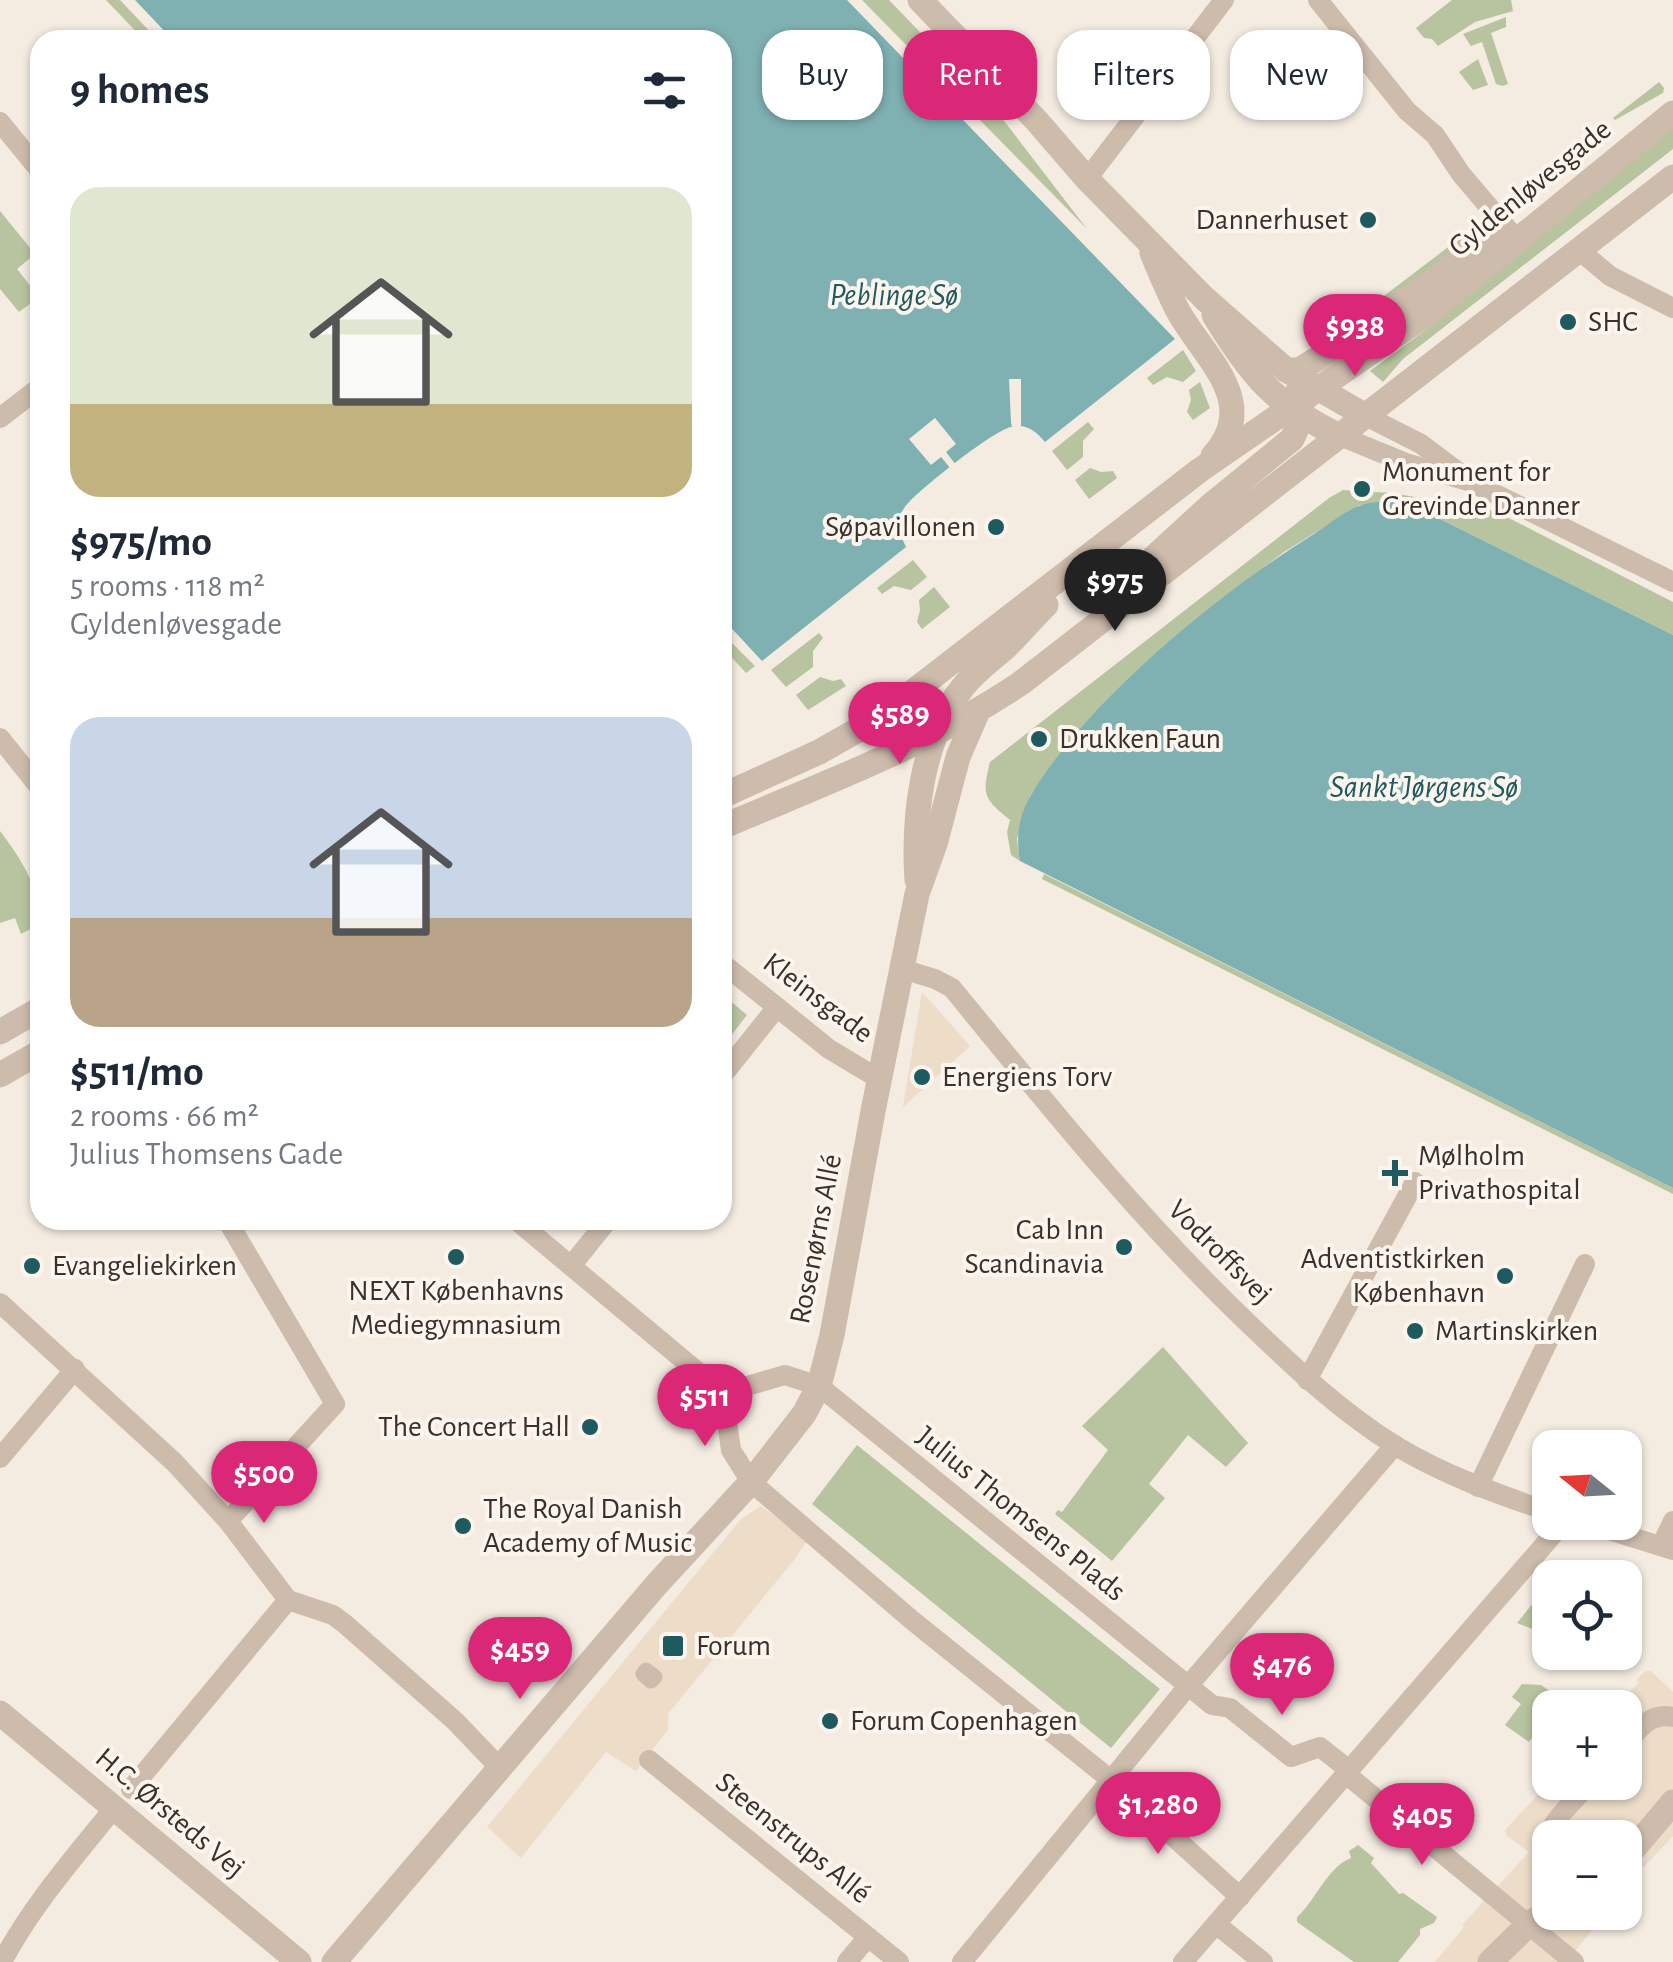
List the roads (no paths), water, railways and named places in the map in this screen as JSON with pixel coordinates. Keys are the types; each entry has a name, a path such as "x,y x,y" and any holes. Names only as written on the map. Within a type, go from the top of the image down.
{"street":[{"path":"920,0 1145,239 1204,298 1286,370 1303,404 1292,438 1126,581 1064,650"},
{"path":"1087,180 1224,0"},
{"path":"1318,0 1408,111 1434,135 1442,150 1517,240"},
{"name":"Gyldenløvesgade","path":"732,791 860,729 945,668 1200,470 1303,404 1431,311 1673,113"},
{"path":"0,122 30,159"},
{"path":"732,823 977,714 1673,177"},
{"path":"1145,239 1179,314 1218,371 1232,404 1234,418 1228,440 1200,470"},
{"path":"1286,370 1299,370 1347,340 1478,245 1517,240"},
{"path":"1579,250 1610,276 1673,308"},
{"path":"1204,298 1241,360 1340,436 1406,463 1471,482 1673,582"},
{"path":"0,418 30,395"},
{"path":"1303,404 1366,416 1422,444 1471,482"},
{"name":"Rosenørns Allé","path":"917,894 914,840 936,734 964,684 1009,644 1100,546"},
{"name":"Rosenørns Allé","path":"334,1962 656,1584 751,1482 804,1414 818,1386 835,1317 917,894 935,844 956,762 977,714"},
{"path":"0,738 30,776"},
{"name":"Vodroffsvej","path":"902,969 952,988 1122,1194 1200,1277 1341,1409 1395,1445 1478,1487 1532,1506"},
{"name":"Kleinsgade","path":"732,971 829,1049 879,1079"},
{"path":"732,1063 776,1008"},
{"path":"0,1032 30,1015"},
{"path":"0,1075 30,1058"},
{"path":"1307,1380 1415,1182"},
{"path":"228,1521 335,1404 234,1230"},
{"path":"528,1230 724,1394 731,1450 751,1482 913,1621 1110,1780 1240,1897"},
{"path":"571,1266 600,1230"},
{"path":"1478,1487 1585,1264"},
{"path":"0,1304 175,1463 228,1521 288,1600 333,1615 345,1624 455,1721 501,1769"},
{"path":"0,1458 75,1369"},
{"path":"724,1394 785,1376 818,1386"},
{"name":"Julius Thomsens Plads","path":"818,1386 1212,1705 1230,1708 1291,1757 1320,1747 1347,1772"},
{"path":"962,1962 1188,1686 1395,1445"},
{"path":"1641,1540 1667,1548 1673,1521"},
{"path":"1183,1962 1548,1540"},
{"path":"2,1962 37,1904 288,1600"},
{"name":"H.C. Ørsteds Vej","path":"0,1713 123,1799 299,1962"},
{"path":"1642,1725 1656,1716 1673,1717"},
{"name":"Steenstrups Allé","path":"649,1760 899,1962"},
{"path":"1347,1772 1532,1911"},
{"path":"1558,1820 1575,1800"},
{"path":"1642,1839 1673,1802"},
{"path":"1216,1924 1263,1962"},
{"path":"1490,1962 1532,1924"},
{"path":"1550,1930 1574,1962"},
{"path":"847,1962 868,1936"}],"water":[{"name":"Peblinge Sø","path":"135,0 847,0 876,30 762,30 762,120 883,120 883,37 903,58 903,120 963,120 1175,339 1045,442 1030,429 1011,427 959,460 903,510 897,528 906,547 762,661 732,629 732,30 164,30"},
{"name":"Sankt Jørgens Sø","path":"1389,501 1418,508 1673,635 1673,1188 1020,861 1019,827 1031,795 1086,722 1121,686 1198,617 1277,558 1341,515 1366,504"}],"place":[{"name":"Dannerhuset","path":"1368,220"},
{"name":"SHC","path":"1568,322"},
{"name":"Monument for Grevinde Danner","path":"1362,489"},
{"name":"Søpavillonen","path":"996,527"},
{"name":"Drukken Faun","path":"1039,739"},
{"name":"Energiens Torv","path":"922,1077"},
{"name":"Mølholm Privathospital","path":"1395,1173"},
{"name":"Cab Inn Scandinavia","path":"1124,1247"},
{"name":"NEXT Københavns Mediegymnasium","path":"456,1257"},
{"name":"Evangeliekirken","path":"32,1266"},
{"name":"Adventistkirken København","path":"1505,1276"},
{"name":"Martinskirken","path":"1415,1331"},
{"name":"The Concert Hall","path":"590,1427"},
{"name":"The Royal Danish Academy of Music","path":"463,1526"},
{"name":"Forum","path":"673,1646"},
{"name":"Forum Copenhagen","path":"830,1721"}]}
